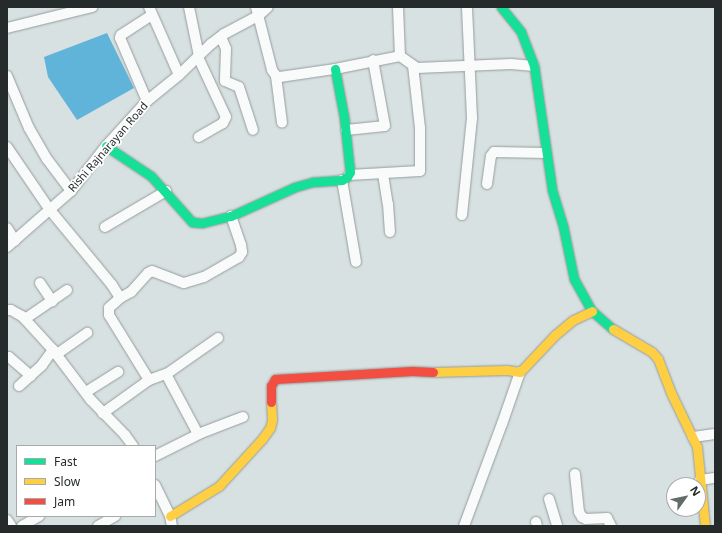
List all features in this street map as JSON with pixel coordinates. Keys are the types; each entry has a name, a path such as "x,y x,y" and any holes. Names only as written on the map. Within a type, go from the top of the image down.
{"street":[{"path":"7,28 92,7"},
{"path":"189,7 199,56 226,117 223,123 199,137"},
{"name":"Rishi Rajnarayan Road","path":"11,244 71,191 106,146 147,101 179,75 221,37 257,12 268,7"},
{"path":"398,7 400,56"},
{"path":"462,215 472,118 467,7"},
{"path":"501,7 521,32 534,66 552,190 563,226 574,279 592,310 618,332 652,352 658,359 671,393 694,436 697,448 700,477"},
{"path":"147,101 120,38 121,35 150,11 179,75"},
{"path":"257,12 272,70 276,76 282,123"},
{"path":"221,37 226,49 225,81 239,87 254,130"},
{"path":"276,76 284,77 335,69 373,60 400,56 417,68 534,66"},
{"path":"346,130 385,126 373,60"},
{"path":"106,146 151,176 166,191 192,222 202,223 232,216 295,187 313,182 420,171 420,128 413,66"},
{"path":"335,69 346,130 346,178 356,262"},
{"path":"7,76 29,128 47,159 71,191"},
{"path":"7,147 50,210 112,285 120,298"},
{"path":"488,184 491,156 494,152 546,153"},
{"path":"383,174 388,204 390,232"},
{"path":"105,227 166,191"},
{"path":"149,380 109,315 109,308 120,298 131,292 148,273 152,271 184,283 204,277 239,258 242,252 241,245 232,216"},
{"path":"7,228 11,244"},
{"path":"40,284 52,300"},
{"path":"25,319 67,290"},
{"path":"7,310 11,310 25,319 55,352 103,413 121,430 132,445"},
{"path":"464,526 520,372 555,335 573,320 592,310"},
{"path":"19,386 55,352 87,333"},
{"path":"103,413 149,380 166,374 218,338"},
{"path":"7,358 9,357 31,376"},
{"path":"156,488 171,521 219,486 262,439 270,428 272,420 271,386 275,379 412,371 442,372 507,370 520,372"},
{"path":"86,392 118,372"},
{"path":"166,374 198,434"},
{"path":"156,455 198,434 243,418"},
{"path":"694,436 715,434"},
{"path":"575,474 579,512 582,517 586,519 607,518 612,526"},
{"path":"548,499 557,526"},
{"path":"22,526 37,517"},
{"path":"98,526 113,517"},
{"path":"7,520 11,526"}],"water":[{"path":"107,33 134,88 77,120 48,77 44,57"}],"traffic: fast":[{"path":"501,7 521,32 534,66 552,190 563,226 574,279 592,311 613,329"},
{"path":"106,146 151,176 192,222 202,223 231,216 295,187 313,182 342,180 347,177 350,172 344,117 335,69"}],"traffic: slow":[{"path":"433,372 507,370 520,372 555,335 573,320 592,311"},
{"path":"613,329 652,352 658,359 671,393 697,447 705,526"},
{"path":"170,516 219,486 262,439 270,428 272,420 271,402"}],"traffic: jam":[{"path":"271,402 271,386 275,379 412,371 433,372"}]}
